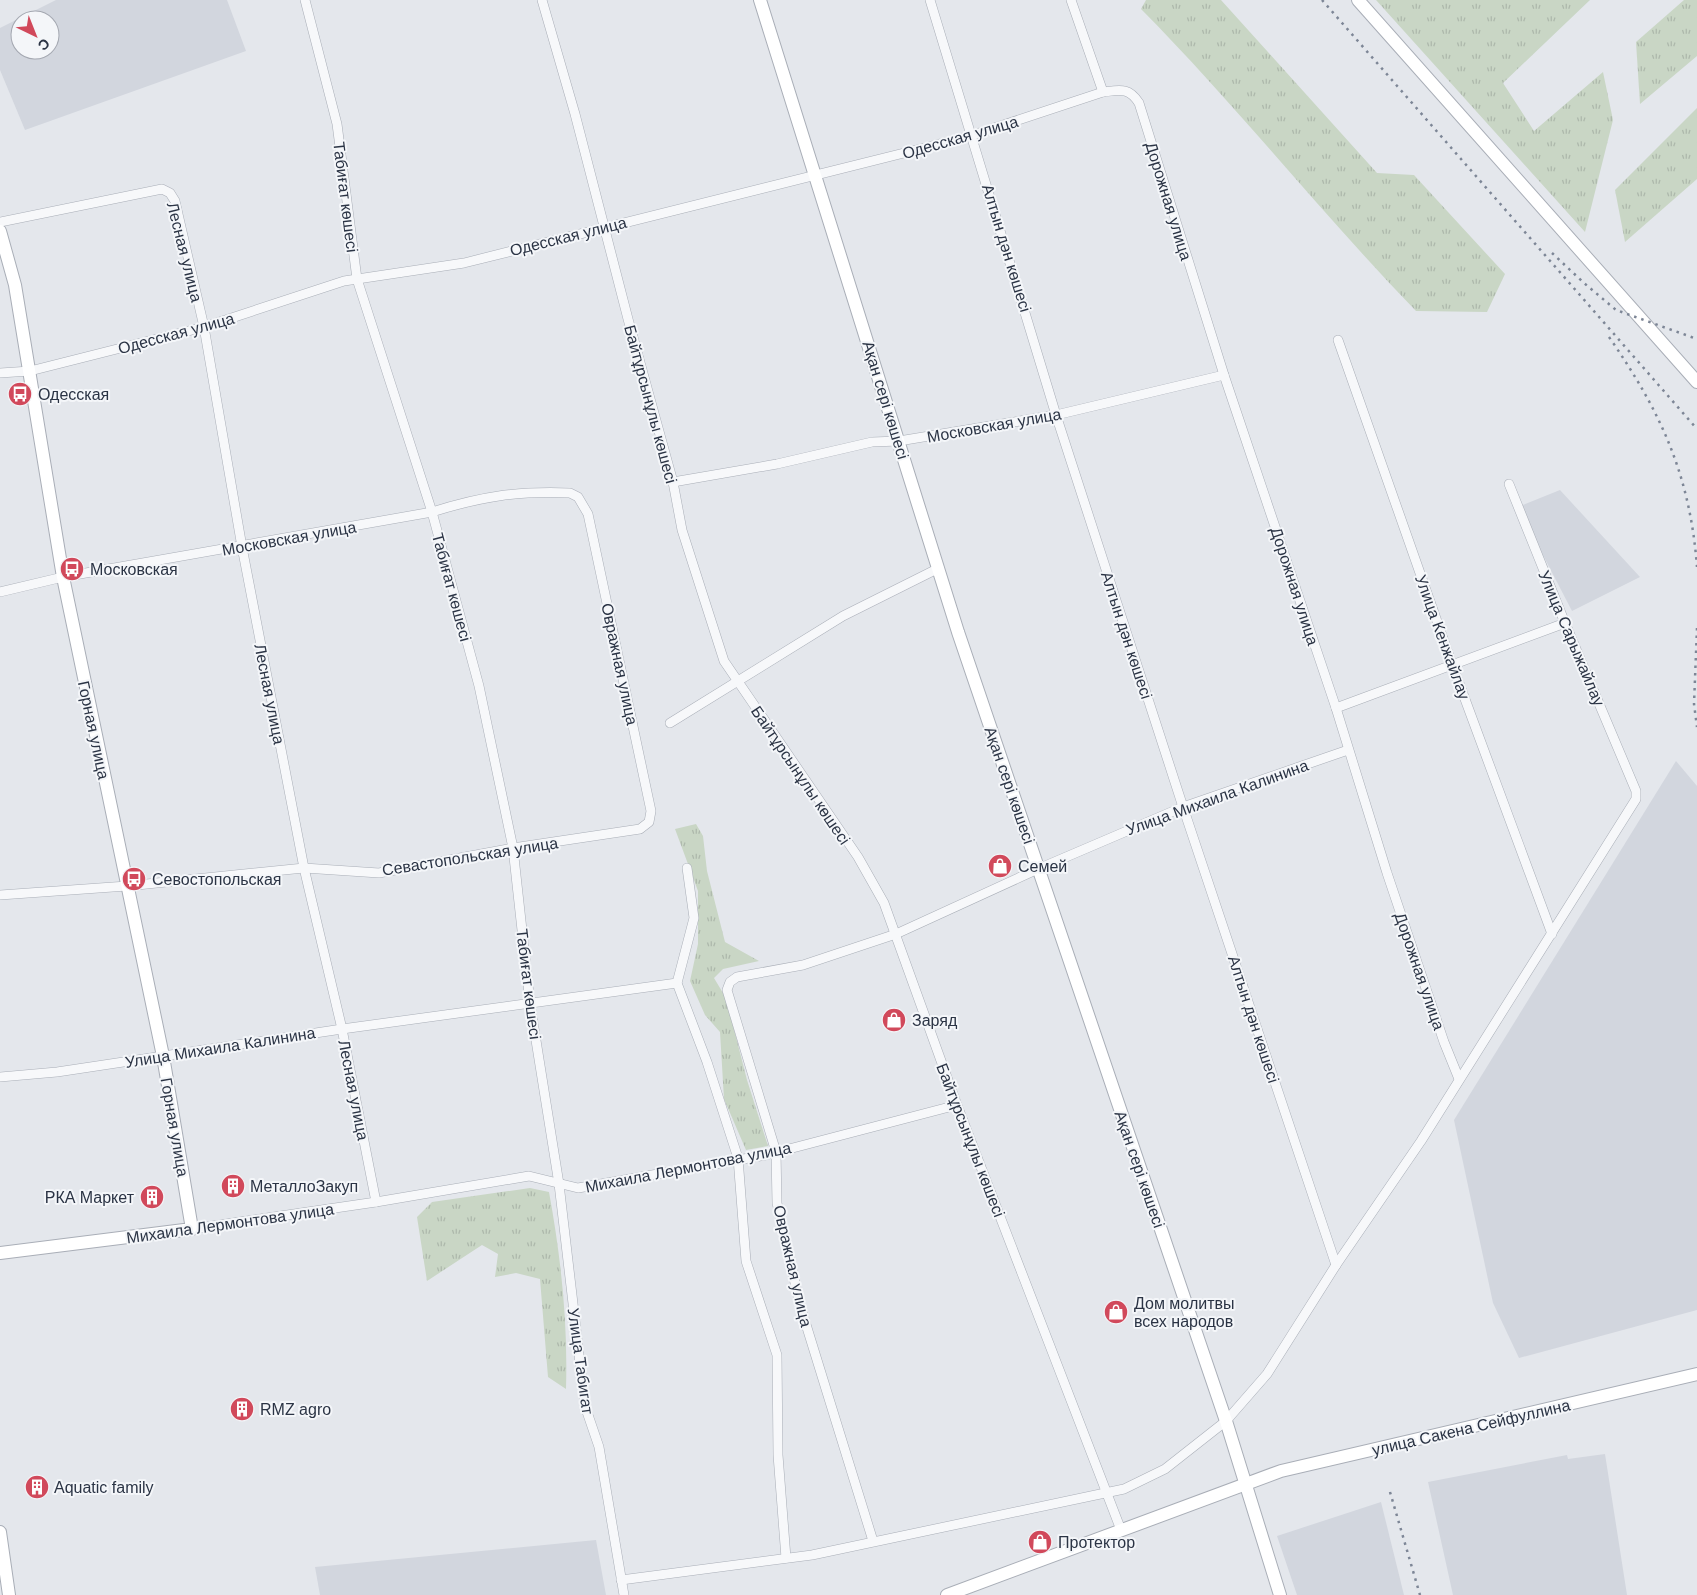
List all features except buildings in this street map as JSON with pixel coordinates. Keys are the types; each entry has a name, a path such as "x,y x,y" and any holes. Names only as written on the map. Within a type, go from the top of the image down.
{"street":[{"name":"Табиғат көшесі","path":"305,0 337,124 357,279 432,512 479,686 513,848 530,1003 559,1184"},
{"name":"Байтұрсынұлы көшесі","path":"542,0 575,114 673,482 682,530 724,661 858,857 884,903 957,1106 1121,1530"},
{"name":"Ақан сері көшесі","path":"760,0 939,568 1038,869 1226,1421 1280,1595"},
{"name":"Алтын дән көшесі","path":"930,0 973,135 1056,415 1183,806 1336,1266"},
{"path":"1071,0 1103,92"},
{"path":"1358,0 1697,382"},
{"name":"Одесская улица","path":"0,374 30,371 204,327 357,279 375,278 464,263 816,176 973,135 1103,92 1124,89 1133,94"},
{"name":"Дорожная улица","path":"1133,94 1139,103 1224,375 1336,708 1387,872 1444,1042 1459,1079"},
{"name":"Лесная улица","path":"0,222 162,189 170,193 175,201 204,327 242,547 304,868 342,1029 376,1202"},
{"name":"Горная улица","path":"0,231 14,285 30,371 43,470 63,577 163,1056 192,1229"},
{"name":"Улица Кенжайлау","path":"1338,340 1452,664 1552,934"},
{"name":"Московская улица","path":"673,482 777,464 872,442 899,441 1056,415 1224,375"},
{"name":"Улица Сарыжайлау","path":"1509,484 1636,791 1636,798 1632,807 1552,934"},
{"name":"Московская улица","path":"0,592 63,577 242,547 432,512 479,498 514,493 570,493 578,497"},
{"name":"Овражная улица","path":"578,497 588,514 651,812 649,822 640,829"},
{"path":"670,723 843,616 939,568"},
{"path":"1336,708 1565,623"},
{"name":"Улица Михаила Калинина","path":"896,934 1038,869 1183,806 1348,750"},
{"name":"Севастопольская улица","path":"0,895 127,886 304,868 379,872 513,848 640,829"},
{"path":"687,868 694,918 677,983 707,1062 738,1158 746,1261 777,1355 778,1456 786,1558"},
{"name":"Овражная улица","path":"873,1542 800,1305 777,1203 776,1152 727,990 730,982 736,977 803,965 896,934"},
{"path":"621,1580 786,1558 873,1542 1106,1491 1124,1489 1165,1469 1226,1421 1267,1374 1336,1266 1421,1141 1552,934"},
{"name":"Улица Михаила Калинина","path":"0,1077 57,1072 342,1029 677,983"},
{"name":"Михаила Лермонтова улица","path":"0,1253 192,1229 376,1202 529,1176 578,1188 776,1152 957,1106"},
{"name":"Улица Табигат","path":"559,1184 585,1406 599,1447 624,1595"},
{"name":"улица Сакена Сейфуллина","path":"947,1595 1245,1484 1291,1469 1697,1374"},
{"path":"0,1532 9,1595"}],"shaded area":[{"path":"56,0 227,0 246,51 25,130 0,70 0,28 10,23 10,60 60,60 60,10 36,10"},
{"path":"1560,490 1640,577 1572,611 1518,507"},
{"path":"1676,761 1697,786 1697,1310 1519,1358 1493,1303 1454,1120"},
{"path":"1605,1454 1627,1595 1453,1595 1428,1482 1567,1455 1568,1459"},
{"path":"1381,1502 1404,1595 1297,1595 1277,1536"},
{"path":"596,1540 606,1595 320,1595 315,1567"}],"green space":[{"path":"1146,0 1221,0 1377,173 1414,175 1505,274 1487,312 1416,311 1346,236 1211,83 1141,9"},
{"path":"1376,0 1590,0 1503,83 1534,131 1603,72 1613,120 1585,232"},
{"path":"1684,0 1697,0 1697,56 1640,104 1636,42"},
{"path":"1697,108 1697,179 1625,242 1615,190"},
{"path":"696,824 703,836 707,871 725,942 759,961 723,969 714,978 726,998 747,1080 768,1146 746,1150 724,1099 720,1032 705,1015 690,981 698,944 698,891 675,829"},
{"path":"530,1188 549,1192 563,1290 566,1339 566,1389 548,1377 540,1279 516,1273 495,1277 498,1254 482,1245 427,1281 417,1217 432,1202"}],"railway":[{"path":"1322,0 1697,429"},
{"path":"1552,253 1616,310 1697,339"},
{"path":"1609,337 1644,392 1670,446 1688,503 1697,567"},
{"path":"1697,628 1694,704 1697,727"},
{"path":"1390,1492 1420,1595"}],"place":[{"name":"Одесская","path":"20,394"},
{"name":"Московская","path":"72,569"},
{"name":"Семей","path":"1000,866"},
{"name":"Севостопольская","path":"134,879"},
{"name":"Заряд","path":"894,1020"},
{"name":"МеталлоЗакуп","path":"233,1186"},
{"name":"РКА Маркет","path":"152,1197"},
{"name":"Дом молитвы всех народов","path":"1116,1312"},
{"name":"RMZ agro","path":"242,1409"},
{"name":"Aquatic family","path":"37,1487"},
{"name":"Протектор","path":"1040,1542"}]}
